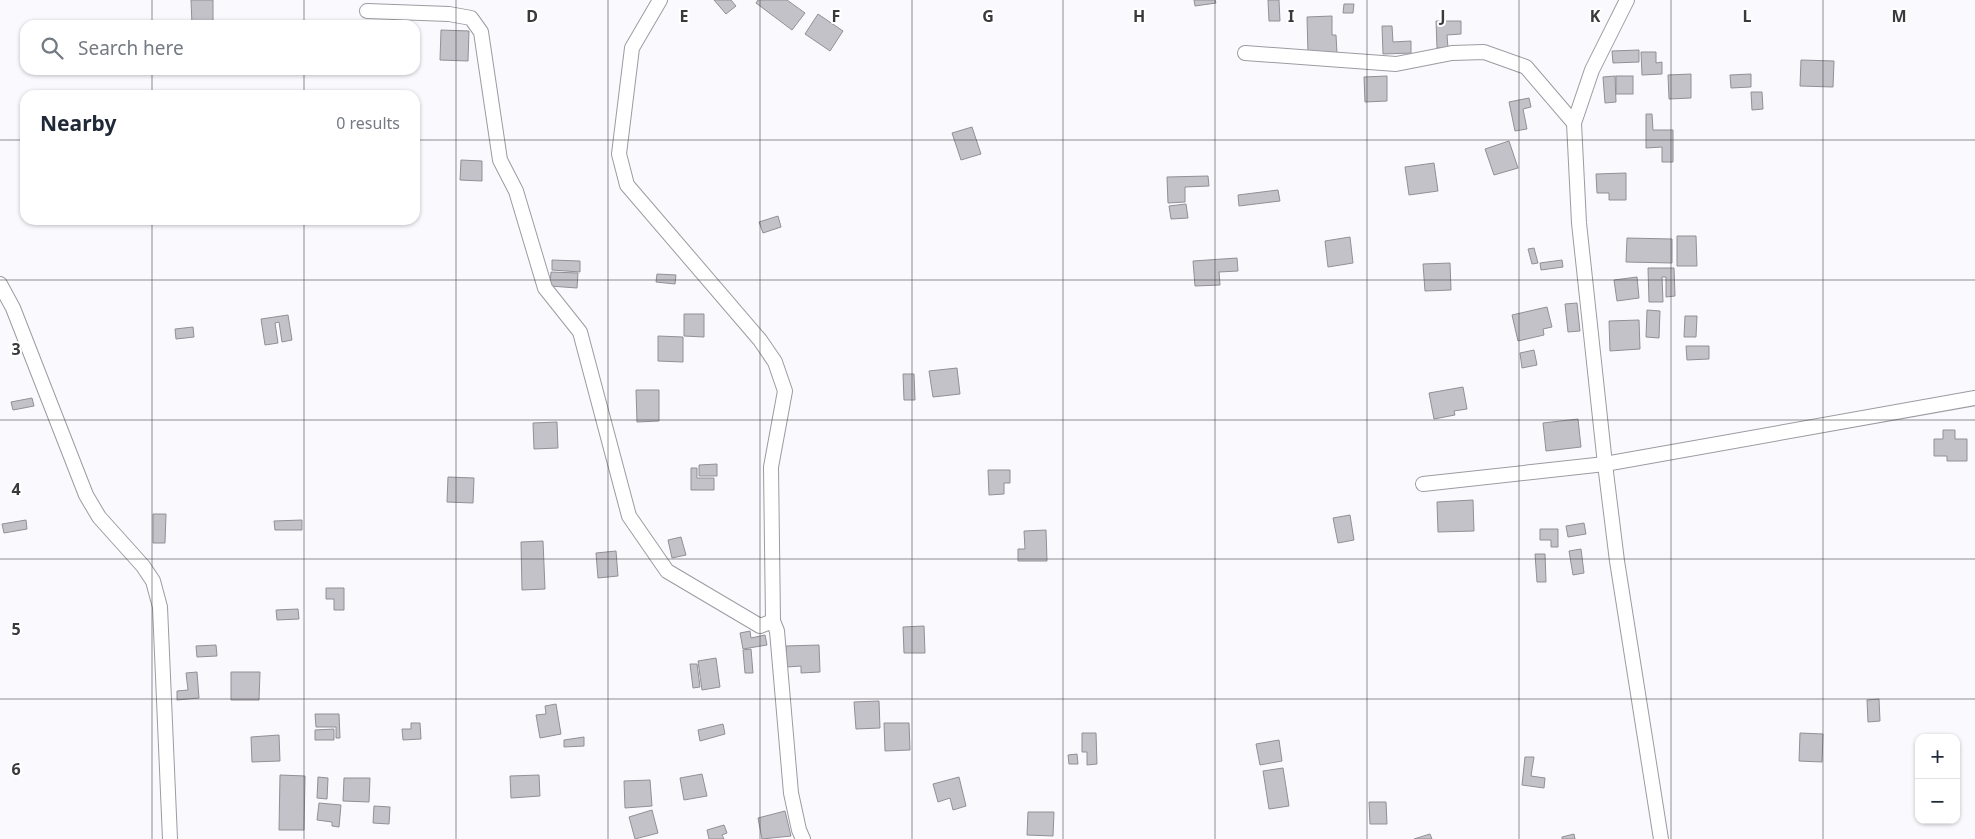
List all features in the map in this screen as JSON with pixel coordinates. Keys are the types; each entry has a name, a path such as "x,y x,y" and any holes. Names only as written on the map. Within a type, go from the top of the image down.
{"street":[{"path":"660,0 632,48 619,154 627,185 760,340 774,362 785,391 771,467 773,621 777,631 791,793 799,830 803,839"},
{"path":"1627,0 1592,70 1574,123 1579,223 1605,464 1617,561 1661,839"},
{"path":"367,11 464,16 471,18 481,32 500,160 516,192 545,288 580,332 628,516 667,571 760,626 773,621"},
{"path":"1245,53 1396,64 1452,53 1484,52 1526,68 1574,123"},
{"path":"0,284 13,308 86,495 99,516 143,566 153,581 160,607 170,839"},
{"path":"1423,484 1605,464 1975,398"}],"building":[{"path":"191,0 213,0 213,20 192,20"},
{"path":"714,0 731,0 736,6 726,14"},
{"path":"758,0 787,0 805,13 792,30 756,3"},
{"path":"1194,0 1215,0 1216,3 1195,6"},
{"path":"1268,0 1279,0 1280,21 1269,21"},
{"path":"1344,4 1354,4 1353,13 1343,13"},
{"path":"818,14 843,31 830,51 805,34"},
{"path":"1332,16 1332,35 1336,35 1337,53 1308,53 1307,17"},
{"path":"1436,21 1461,21 1461,34 1447,35 1448,48 1437,48"},
{"path":"1382,26 1392,26 1393,42 1411,41 1411,53 1383,54"},
{"path":"441,30 469,31 468,61 440,60"},
{"path":"1639,50 1639,62 1613,63 1612,51"},
{"path":"1641,52 1656,52 1656,63 1662,62 1662,74 1642,75"},
{"path":"1801,60 1834,61 1833,87 1800,86"},
{"path":"1691,74 1691,98 1669,99 1668,75"},
{"path":"1751,74 1751,87 1731,88 1730,75"},
{"path":"1387,76 1387,101 1365,102 1364,77"},
{"path":"1615,76 1616,102 1605,103 1603,77"},
{"path":"1616,76 1633,76 1633,94 1616,94"},
{"path":"1751,92 1762,92 1763,109 1752,110"},
{"path":"1529,98 1531,107 1523,109 1527,129 1515,131 1509,102"},
{"path":"1646,114 1652,114 1653,130 1673,130 1673,162 1662,162 1662,147 1646,148"},
{"path":"972,127 981,154 961,160 952,133"},
{"path":"1509,141 1518,168 1494,175 1485,149"},
{"path":"461,160 482,161 482,181 460,180"},
{"path":"1434,163 1438,191 1409,195 1405,167"},
{"path":"1626,173 1626,200 1609,200 1609,193 1597,193 1596,174"},
{"path":"1208,176 1209,186 1185,187 1185,202 1168,203 1167,177"},
{"path":"1278,190 1280,201 1239,206 1238,195"},
{"path":"1186,204 1188,218 1171,219 1169,206"},
{"path":"778,216 781,227 763,233 759,222"},
{"path":"1677,236 1696,236 1697,266 1677,266"},
{"path":"1350,237 1353,263 1328,267 1325,241"},
{"path":"1627,238 1672,239 1672,263 1626,262"},
{"path":"1534,248 1538,263 1532,264 1528,249"},
{"path":"1237,258 1238,271 1219,272 1220,285 1195,286 1193,261"},
{"path":"552,260 580,261 580,272 552,270"},
{"path":"1562,260 1563,267 1541,270 1540,263"},
{"path":"1450,263 1451,290 1425,291 1423,264"},
{"path":"1648,268 1674,268 1675,296 1666,297 1666,277 1662,277 1663,302 1649,302"},
{"path":"551,272 578,273 577,288 550,286"},
{"path":"657,274 676,275 675,284 656,282"},
{"path":"1637,277 1639,298 1617,301 1614,280"},
{"path":"1577,303 1580,331 1568,332 1565,304"},
{"path":"1547,307 1552,327 1543,329 1544,335 1518,341 1512,315"},
{"path":"1647,310 1660,311 1659,338 1646,337"},
{"path":"684,314 704,314 704,337 684,336"},
{"path":"288,315 292,340 282,342 279,322 275,323 278,343 265,345 261,319"},
{"path":"1685,316 1697,316 1696,337 1684,337"},
{"path":"1639,320 1640,349 1610,351 1609,321"},
{"path":"193,327 194,337 176,339 175,329"},
{"path":"658,336 683,337 683,362 658,361"},
{"path":"1686,346 1709,346 1709,359 1687,360"},
{"path":"1534,350 1537,365 1522,368 1520,353"},
{"path":"957,368 960,394 933,397 929,371"},
{"path":"903,374 914,374 915,400 904,400"},
{"path":"1463,387 1467,409 1454,411 1455,415 1434,419 1429,393"},
{"path":"636,390 659,390 659,421 637,422"},
{"path":"32,398 34,406 13,410 11,402"},
{"path":"1578,419 1581,447 1546,451 1543,423"},
{"path":"557,422 558,448 534,449 533,423"},
{"path":"1943,430 1955,430 1955,439 1967,439 1967,461 1947,461 1947,456 1934,456 1934,439 1943,439"},
{"path":"717,464 717,476 699,476 699,465"},
{"path":"691,468 697,468 697,478 714,478 714,490 691,490"},
{"path":"988,470 1010,470 1010,483 1004,483 1004,494 989,495"},
{"path":"448,477 474,478 473,503 447,502"},
{"path":"1473,500 1474,531 1438,532 1437,502"},
{"path":"153,514 166,514 165,543 153,543"},
{"path":"1350,515 1354,540 1338,543 1333,518"},
{"path":"26,520 27,529 4,533 2,524"},
{"path":"302,520 302,530 275,530 274,521"},
{"path":"1584,523 1586,534 1568,537 1566,526"},
{"path":"1540,529 1558,529 1558,547 1551,547 1551,540 1540,540"},
{"path":"1046,530 1047,561 1018,561 1018,549 1025,549 1024,531"},
{"path":"681,537 686,555 672,558 668,540"},
{"path":"543,541 545,589 522,590 521,542"},
{"path":"1581,549 1584,573 1573,575 1569,551"},
{"path":"616,551 618,576 598,578 596,553"},
{"path":"1535,554 1545,554 1546,582 1537,582"},
{"path":"326,588 344,588 344,610 334,610 334,599 326,599"},
{"path":"298,609 299,619 277,620 276,610"},
{"path":"924,626 925,653 904,653 903,627"},
{"path":"750,631 751,638 765,635 767,645 743,649 740,633"},
{"path":"216,645 217,656 197,657 196,646"},
{"path":"819,645 820,672 801,673 801,666 787,667 786,646"},
{"path":"751,649 753,673 745,673 743,650"},
{"path":"716,658 720,687 702,690 698,661"},
{"path":"690,664 697,664 700,687 693,688"},
{"path":"197,672 199,698 177,700 177,691 188,690 186,673"},
{"path":"231,672 260,672 259,700 231,700"},
{"path":"1879,699 1880,721 1868,722 1867,700"},
{"path":"879,701 880,728 856,729 854,702"},
{"path":"556,704 561,734 540,738 536,715 546,714 545,706"},
{"path":"315,714 339,714 340,738 336,738 336,727 316,727"},
{"path":"411,723 420,723 421,739 403,740 402,729 411,729"},
{"path":"884,723 909,723 910,750 885,751"},
{"path":"723,724 725,734 700,741 698,730"},
{"path":"334,729 334,740 315,740 315,730"},
{"path":"1082,733 1096,733 1097,764 1087,765 1087,752 1082,752"},
{"path":"1800,733 1823,734 1822,762 1799,761"},
{"path":"279,735 280,761 252,762 251,737"},
{"path":"584,737 584,746 564,747 564,740"},
{"path":"1279,740 1282,761 1260,765 1256,744"},
{"path":"1077,754 1078,764 1069,764 1068,755"},
{"path":"1525,757 1534,757 1531,776 1545,778 1544,788 1522,785"},
{"path":"1283,768 1289,806 1269,809 1263,771"},
{"path":"702,774 707,796 684,800 680,778"},
{"path":"280,775 305,776 304,830 279,830"},
{"path":"539,775 540,796 511,798 510,776"},
{"path":"318,777 328,778 327,799 317,798"},
{"path":"959,777 966,806 953,810 950,798 938,802 933,784"},
{"path":"344,778 370,778 369,802 343,801"},
{"path":"650,780 652,806 625,808 624,781"},
{"path":"1369,802 1386,802 1387,824 1370,824"},
{"path":"319,803 341,805 339,827 332,826 332,822 317,820"},
{"path":"374,806 390,807 389,824 373,823"},
{"path":"652,810 658,833 635,839 629,817"},
{"path":"785,811 791,836 762,839 758,818"},
{"path":"1028,812 1054,812 1053,836 1027,835"},
{"path":"724,825 727,833 722,835 724,839 709,839 707,830"},
{"path":"1430,834 1432,839 1414,839"},
{"path":"1574,834 1575,839 1562,839 1562,837"}]}
